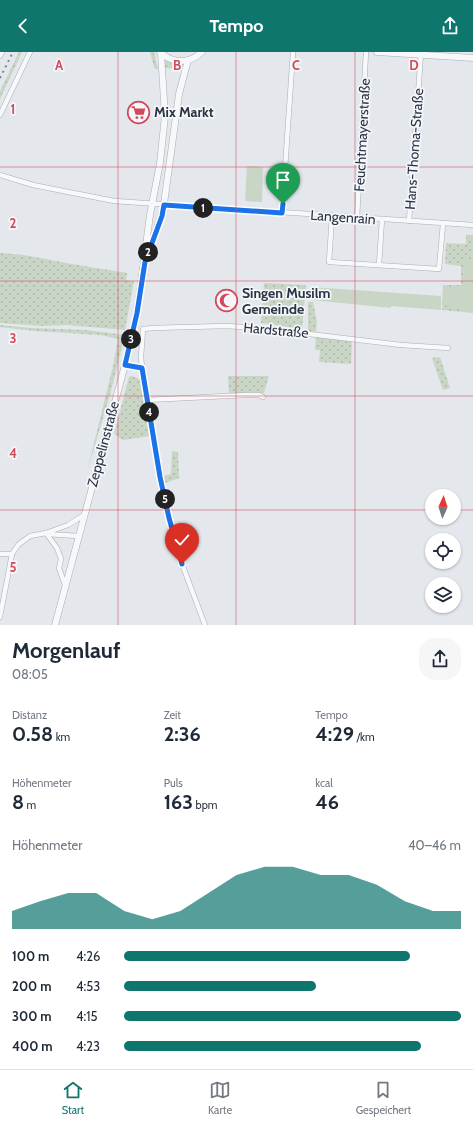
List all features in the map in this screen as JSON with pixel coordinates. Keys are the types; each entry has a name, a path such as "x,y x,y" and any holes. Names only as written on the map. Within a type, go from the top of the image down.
{"street":[{"path":"0,56 2,52"},
{"path":"0,115 30,52"},
{"path":"161,52 167,57 181,61 196,57 202,52"},
{"path":"145,262 160,163 165,116 161,52"},
{"path":"282,213 293,52"},
{"name":"Feuchtmayerstraße","path":"357,218 366,52"},
{"path":"377,52 421,53 473,58"},
{"name":"Hans-Thoma-Straße","path":"409,221 421,53"},
{"path":"145,262 162,216 179,94 188,60"},
{"name":"Langenrain","path":"0,175 32,184 114,201 473,225"},
{"path":"332,216 330,262 439,269 443,224"},
{"path":"379,265 382,219"},
{"name":"Zeppelinstraße","path":"55,625 125,365 137,313 145,262"},
{"name":"Hardstraße","path":"205,625 182,564 169,518 160,477 142,368 143,329 225,326 259,328 401,345 448,348"},
{"path":"125,365 142,368"},
{"path":"147,400 246,395 263,396"},
{"path":"0,617 12,554 18,546 30,536 46,533 68,525 84,516"},
{"path":"46,533 78,536"},
{"path":"46,533 57,548 61,559 59,568 65,585"},
{"path":"0,554 12,554"}],"green space":[{"path":"19,52 22,52 0,99 0,91"},
{"path":"150,52 154,52 158,69 155,69 154,67"},
{"path":"164,59 173,63 184,64 181,69 165,68"},
{"path":"247,166 263,167 262,202 245,201"},
{"path":"466,235 473,235 473,313 442,310 443,285 461,285 461,266 445,264 446,243 466,244"},
{"path":"0,253 24,255 127,273 126,280 134,281 125,330 68,325 41,326 0,323"},
{"path":"464,258 473,259 473,310 471,312 444,305 445,287 463,286"},
{"path":"264,283 306,285 302,329 261,323"},
{"path":"311,287 441,296 441,310 391,306 391,308 312,300"},
{"path":"308,302 313,302 317,322 316,332 308,331"},
{"path":"0,325 86,330 125,335 111,391 87,472 113,366 118,339 101,335 35,331 0,327"},
{"path":"316,336 352,340 351,364 319,362 320,350 315,350"},
{"path":"440,357 450,388 443,390 432,358"},
{"path":"131,376 140,380 150,436 123,440 114,434 129,377"},
{"path":"228,376 269,376 264,393 229,394"},
{"path":"172,451 178,452 179,478 165,483 163,476 171,474"}],"railway":[{"path":"0,78 13,52"}],"place":[{"name":"Mix Markt","path":"138,112"},
{"name":"Singen Musilm Gemeinde","path":"226,301"}],"route":[{"path":"182,564 169,518 160,477 144,388 142,368 125,365 137,313 145,262 162,216 164,205 282,213 283,204"}]}
